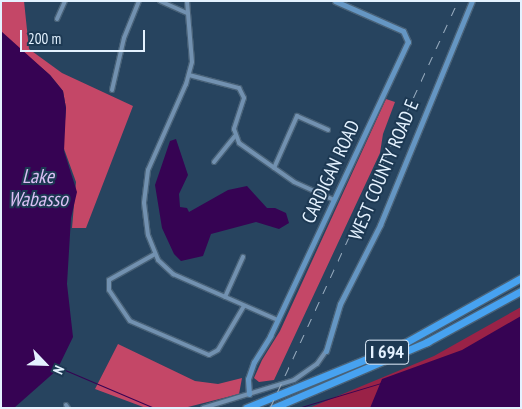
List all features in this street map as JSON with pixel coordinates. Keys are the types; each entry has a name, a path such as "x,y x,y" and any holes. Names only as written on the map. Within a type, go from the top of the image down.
{"highway":[{"name":"I 694","path":"246,408 402,345 521,278"},
{"name":"I 694","path":"273,408 413,349 521,291"}],"street":[{"path":"57,19 65,1"},
{"path":"112,90 124,38 139,1"},
{"path":"160,1 188,13"},
{"path":"186,1 192,43 189,75 146,182 145,219 155,254 173,274 278,320"},
{"name":"CARDIGAN ROAD","path":"249,394 248,379 254,362 278,320 408,42 403,31 335,1"},
{"name":"WEST COUNTY ROAD E","path":"326,351 340,304 380,225 472,1"},
{"path":"189,75 232,84 242,91 244,102 235,136 214,162"},
{"path":"274,168 297,116 328,130"},
{"path":"235,136 241,145 294,182 334,200"},
{"path":"155,254 109,280 109,290 130,321 209,355 218,350 244,306"},
{"path":"225,298 243,257"},
{"path":"204,408 282,385 304,375 317,364 326,351"}],"shaded area":[{"path":"1,1 24,1 29,49 62,73 133,106 86,228 72,228 76,182 63,146 66,108 63,91 50,75 2,34"},
{"path":"386,99 395,102 383,134 380,153 274,380 259,382 254,378 262,360 280,331"},
{"path":"521,307 521,408 309,408 434,356"},
{"path":"118,344 195,381 218,384 242,378 239,394 184,408 146,408 95,389"}],"water":[{"name":"Lake Wabasso","path":"1,31 50,75 63,91 66,108 64,151 77,192 71,218 67,284 73,337 57,370 14,408 1,408"},
{"path":"176,139 188,175 179,194 180,207 187,208 189,212 228,190 247,186 267,208 275,208 286,213 289,223 279,229 256,222 211,234 203,256 181,261 174,254 162,228 155,185 170,141"},
{"path":"521,316 521,408 370,408 382,379 462,350"}],"waterway":[{"path":"58,367 154,408"},
{"path":"298,408 381,383"}],"railway":[{"path":"270,408 458,1"}]}
